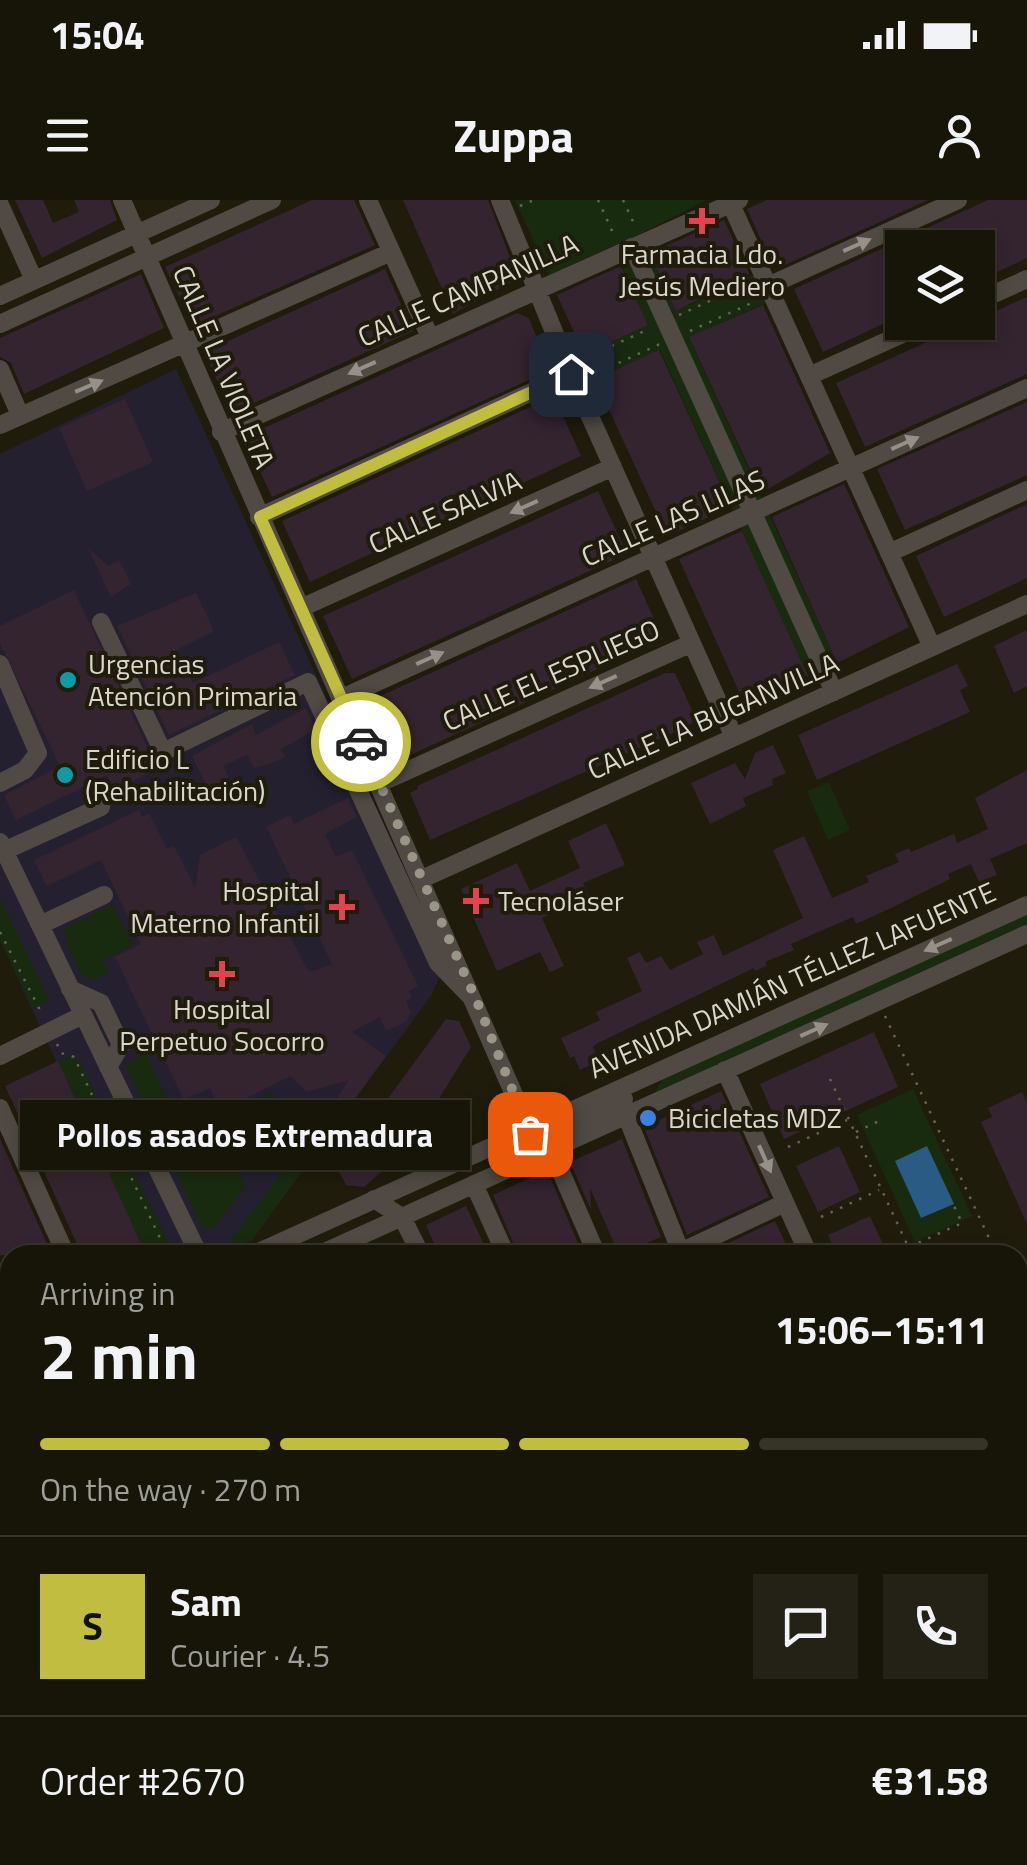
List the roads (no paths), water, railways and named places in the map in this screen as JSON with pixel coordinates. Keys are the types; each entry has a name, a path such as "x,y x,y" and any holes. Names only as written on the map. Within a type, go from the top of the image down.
{"street":[{"path":"122,200 136,234"},
{"path":"0,296 211,200"},
{"path":"0,324 272,200"},
{"path":"368,200 430,337"},
{"path":"500,200 571,374 734,737"},
{"path":"768,286 958,200"},
{"path":"733,201 932,648"},
{"name":"CALLE CAMPANILLA","path":"220,432 733,201"},
{"path":"0,206 34,280"},
{"name":"CALLE LA VIOLETA","path":"136,234 530,1128 551,1149"},
{"path":"632,247 834,692"},
{"path":"0,425 392,252"},
{"path":"995,293 1027,279"},
{"path":"809,376 888,340"},
{"path":"0,369 20,415"},
{"path":"260,517 571,374"},
{"name":"CALLE LAS LILAS","path":"342,698 657,566 753,512 1027,388"},
{"name":"CALLE SALVIA","path":"300,608 612,467"},
{"path":"889,553 1027,490"},
{"name":"CALLE LA BUGANVILLA","path":"422,879 1027,604"},
{"path":"101,622 163,752 309,686 333,680"},
{"name":"CALLE EL ESPLIEGO","path":"380,784 692,642"},
{"path":"0,664 32,730 38,754 25,770 0,782"},
{"path":"309,686 438,963 478,1004"},
{"path":"101,807 3,852 193,1245"},
{"path":"40,925 104,895"},
{"name":"AVENIDA DAMIÁN TÉLLEZ LAFUENTE","path":"274,1245 1027,904"},
{"name":"AVENIDA DAMIÁN TÉLLEZ LAFUENTE","path":"340,1245 1027,934"},
{"path":"70,988 101,1002 121,1045 108,1067"},
{"path":"0,1056 83,1015"},
{"path":"593,1245 551,1149 558,1130 648,1088 663,1069"},
{"path":"725,1070 804,1245"},
{"path":"0,1108 62,1245"},
{"path":"626,1116 675,1245"},
{"path":"409,1214 426,1193 522,1149 530,1128"},
{"path":"474,1184 501,1245"},
{"path":"374,1199 409,1214 419,1245"},
{"path":"697,1245 785,1202"}],"water":[{"path":"927,1146 954,1204 921,1218 895,1161"}],"place":[{"name":"Farmacia Ldo. Jesús Mediero","path":"702,221"},
{"name":"Urgencias Atención Primaria","path":"68,680"},
{"name":"Edificio L (Rehabilitación)","path":"65,775"},
{"name":"Tecnoláser","path":"476,901"},
{"name":"Hospital Materno Infantil","path":"342,907"},
{"name":"Hospital Perpetuo Socorro","path":"222,974"},
{"name":"Bicicletas MDZ","path":"648,1118"},
{"name":"Pollos asados Extremadura","path":"530,1134"}]}
